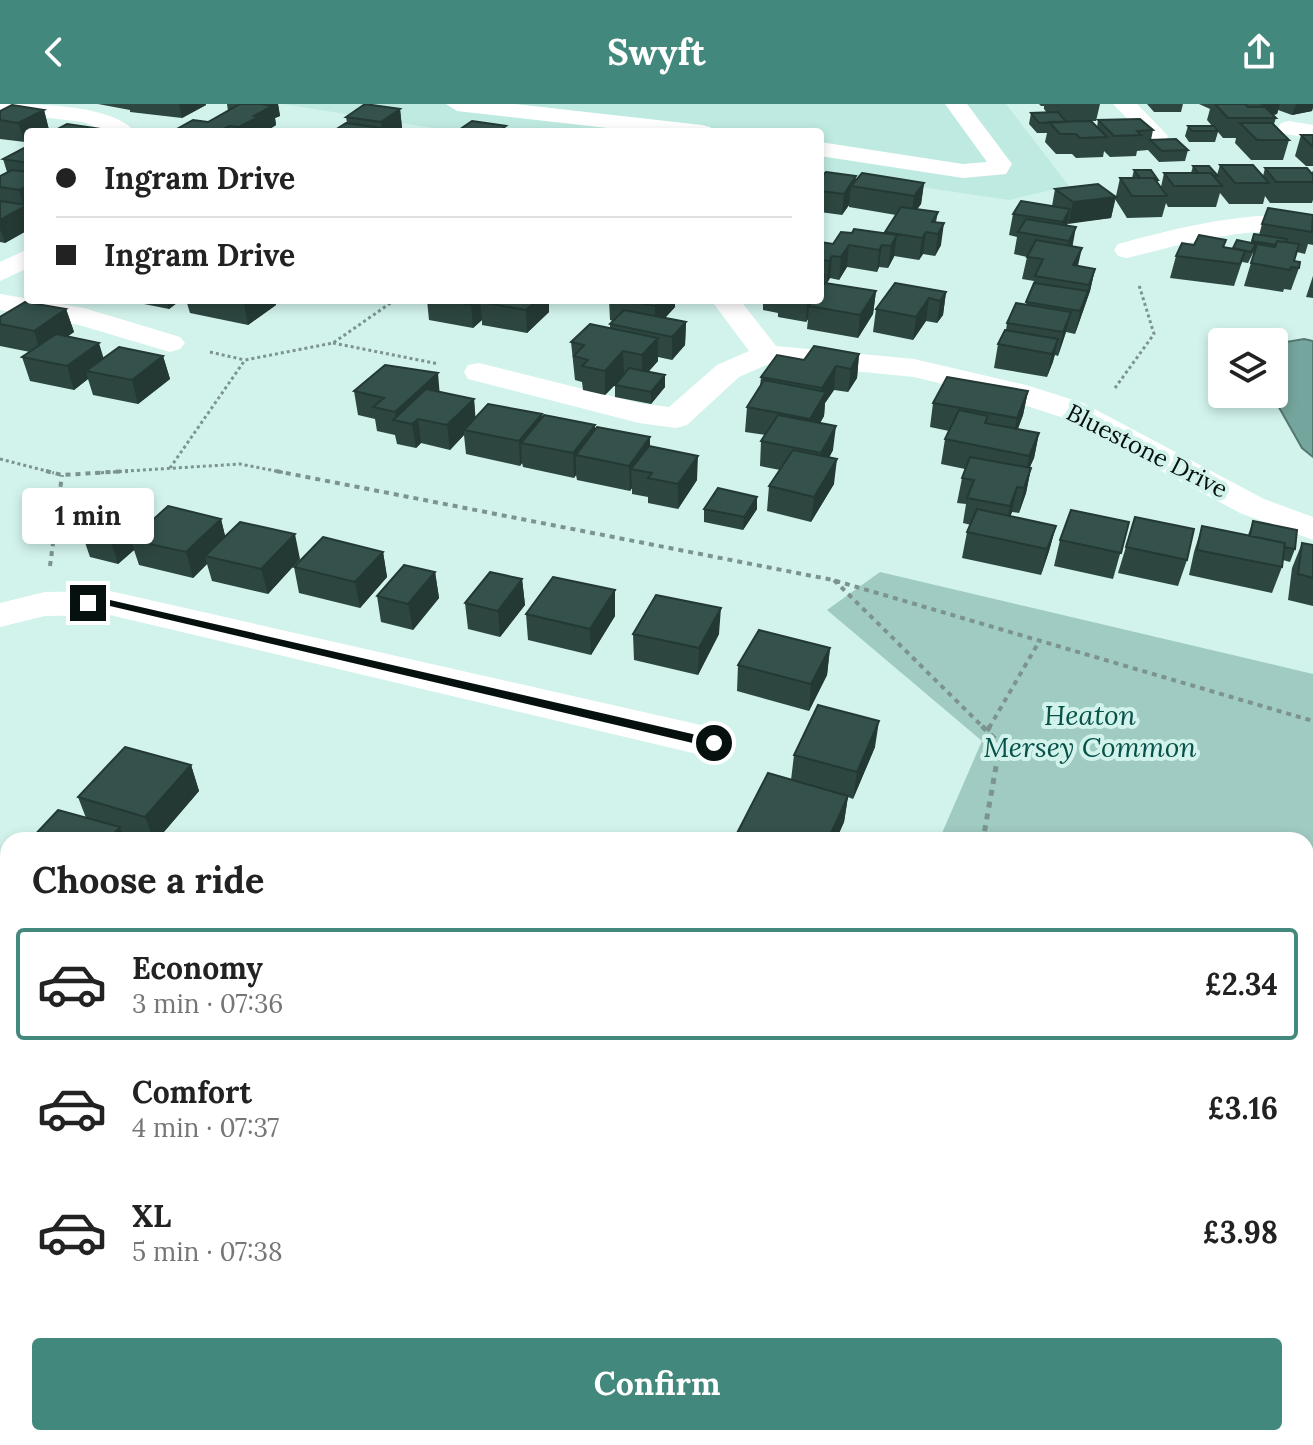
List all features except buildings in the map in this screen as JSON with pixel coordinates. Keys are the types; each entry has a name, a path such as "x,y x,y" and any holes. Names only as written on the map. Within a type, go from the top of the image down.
{"street":[{"path":"457,104 665,128"},
{"path":"824,150 963,171 998,169 1000,164 956,104"},
{"path":"1119,128 1153,132 1124,104"},
{"path":"0,105 99,119 120,128"},
{"path":"703,128 717,109"},
{"path":"1289,128 1313,132"},
{"path":"1127,250 1221,224 1271,220 1313,224"},
{"path":"0,273 24,259"},
{"path":"0,302 84,317 170,343"},
{"path":"728,304 767,354"},
{"name":"Bluestone Drive","path":"479,372 639,413 676,418 728,371 767,354 914,368 1015,392 1072,410 1252,506 1313,529"},
{"path":"0,615 45,604 110,603 714,743"}],"path":[{"path":"1091,420 1154,334 1127,250"},
{"path":"333,343 389,304"},
{"path":"170,468 245,360 333,343 479,372"},
{"path":"0,459 62,475 240,464 833,580 1313,721"},
{"path":"45,604 62,475"},
{"path":"833,580 1000,744 984,832"},
{"path":"987,731 1040,640"}],"shaded area":[{"path":"283,104 1006,104 1069,186 1009,200 824,173 824,128 433,128"},
{"path":"1313,341 1313,457 1302,448 1279,408 1288,408 1288,342"}],"green space":[{"name":"Heaton Mersey Common","path":"880,572 1313,674 1313,832 942,832 982,741 827,610"}],"route":[{"path":"88,603 110,603 714,743"}]}
